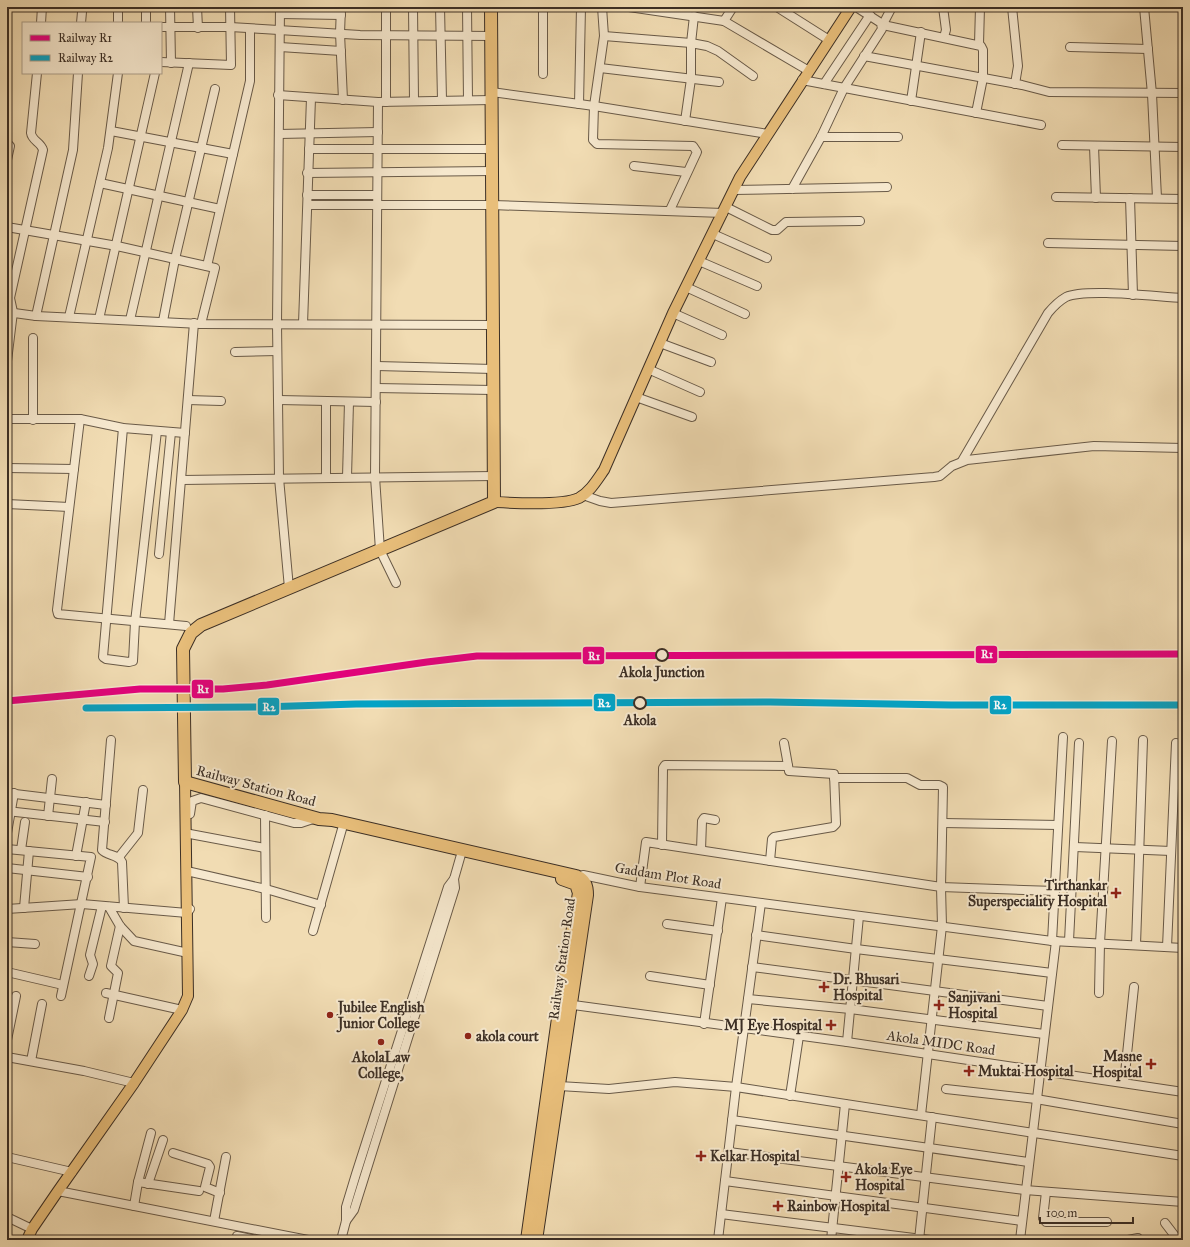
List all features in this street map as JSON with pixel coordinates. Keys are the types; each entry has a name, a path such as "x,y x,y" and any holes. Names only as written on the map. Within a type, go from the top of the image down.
{"highway":[{"path":"185,782 183,649 186,640 191,633 201,625 494,502 491,7"},
{"name":"Railway Station Road","path":"185,782 302,815 318,819 332,820 461,854"},
{"name":"Railway Station Road","path":"318,819 330,827 461,854 579,881 586,884 587,895 565,1004 527,1240"},
{"name":"Railway Station Road","path":"536,1240 559,1086 565,1004"}],"main road":[{"path":"494,502 550,503 578,498 589,490 604,470 673,312 734,190 802,80 851,7"},
{"path":"27,1240 32,1229 58,1191 134,1084 182,1010 188,996 185,782"}],"street":[{"path":"41,22 42,7"},
{"path":"118,7 118,22"},
{"path":"146,7 146,22"},
{"path":"170,7 171,63"},
{"path":"197,7 198,28"},
{"path":"162,62 231,65 230,7"},
{"path":"386,7 382,102 378,132 376,204 377,325 375,477 380,550 396,583"},
{"path":"413,7 414,100"},
{"path":"440,7 442,100"},
{"path":"467,7 468,100"},
{"path":"543,7 543,74"},
{"path":"580,104 581,7"},
{"path":"602,7 604,36 594,106 594,144 693,146 697,152 686,172 670,210"},
{"path":"629,7 724,21 809,71"},
{"path":"724,21 733,7"},
{"path":"777,7 787,10 829,40"},
{"path":"856,7 883,25 979,44"},
{"path":"792,189 821,137 844,88 883,25 892,7"},
{"path":"943,7 942,13 946,30 944,37"},
{"path":"976,113 983,78 983,50 979,44 980,7"},
{"path":"1012,7 1018,68 1015,84"},
{"path":"1144,7 1152,94 1157,198"},
{"path":"287,589 279,478 279,400 277,351 278,95 280,10 341,11 340,33 343,100"},
{"path":"81,22 82,12"},
{"path":"824,84 870,15"},
{"path":"685,121 691,79 691,43 694,16"},
{"path":"162,27 230,27 280,31 413,36 492,36"},
{"path":"207,266 251,75 250,28"},
{"path":"911,101 921,32"},
{"path":"604,36 691,43 712,48 753,76"},
{"path":"280,47 341,51"},
{"path":"1070,47 1148,49"},
{"path":"864,56 1015,84 1049,92 1152,94 1183,93"},
{"path":"130,320 188,63"},
{"path":"600,68 719,82"},
{"path":"7,361 10,298 43,150 33,138 31,133 37,74"},
{"path":"36,316 73,150 78,74"},
{"path":"69,317 111,131 118,74"},
{"path":"100,319 155,74"},
{"path":"802,80 1041,125"},
{"path":"163,321 175,259 203,147 215,89"},
{"path":"278,95 382,102 414,100 468,100 492,96 580,104 768,134"},
{"path":"303,324 308,205 307,173 311,98"},
{"path":"111,131 141,135 233,154"},
{"path":"279,134 378,132"},
{"path":"821,137 898,137"},
{"path":"7,143 10,146 7,160"},
{"path":"1062,145 1183,147"},
{"path":"1094,146 1096,198"},
{"path":"309,149 492,149"},
{"path":"634,166 686,172"},
{"path":"307,173 492,171"},
{"path":"100,183 189,201 220,209"},
{"path":"734,190 887,187"},
{"path":"307,195 377,195"},
{"path":"1056,197 1183,199"},
{"path":"1130,198 1133,295"},
{"path":"308,205 492,205 724,210 772,230 777,230 786,222 860,221"},
{"path":"7,227 117,246 214,268 197,323 188,400 169,624"},
{"path":"713,234 767,258"},
{"path":"1048,243 1183,246"},
{"path":"699,261 757,286"},
{"path":"686,287 745,314"},
{"path":"962,461 1048,313 1057,303 1066,297 1077,294 1183,298"},
{"path":"10,312 36,316 197,323 493,325"},
{"path":"673,312 722,335"},
{"path":"33,420 34,338"},
{"path":"660,343 711,362"},
{"path":"235,352 277,351"},
{"path":"376,366 493,369"},
{"path":"648,369 700,392"},
{"path":"376,388 493,390"},
{"path":"636,397 692,417"},
{"path":"188,400 221,401"},
{"path":"279,400 376,402"},
{"path":"326,402 326,478"},
{"path":"347,477 349,402"},
{"path":"7,419 80,419 123,428 186,433"},
{"path":"80,419 57,612 61,615 186,626"},
{"path":"123,428 105,619 103,658 129,662 133,661 135,622 157,431"},
{"path":"159,554 171,432"},
{"path":"583,495 611,503 934,477 944,473 952,466 962,461 1094,446 1183,448"},
{"path":"7,468 74,469"},
{"path":"182,480 494,476"},
{"path":"7,504 69,507"},
{"path":"1020,1240 1028,1162 1052,973 1063,737"},
{"path":"103,851 111,740"},
{"path":"1136,945 1143,740"},
{"path":"1099,993 1100,943 1112,741"},
{"path":"770,861 774,837 836,826 834,778 832,773 790,771 784,743"},
{"path":"1069,942 1075,847 1079,743"},
{"path":"1167,947 1176,743"},
{"path":"662,845 663,768 665,766 788,766"},
{"path":"834,778 907,778 920,785 941,786 944,790 941,887 942,926 921,1115"},
{"path":"48,816 52,779"},
{"path":"118,857 138,833 143,790"},
{"path":"7,834 11,793 106,805"},
{"path":"7,909 82,904 124,908 191,909 190,804 198,798 297,824 318,819"},
{"path":"76,856 86,802"},
{"path":"10,811 105,822"},
{"path":"265,815 266,918"},
{"path":"701,850 702,821 704,818 715,820"},
{"path":"24,908 27,870 25,851 25,822"},
{"path":"943,823 1058,825"},
{"path":"313,931 342,829"},
{"path":"190,834 265,848"},
{"path":"640,887 646,842 941,887 1055,892"},
{"path":"1075,847 1140,851 1171,851"},
{"path":"7,849 92,857 103,851"},
{"path":"103,851 118,857 122,862 124,908"},
{"path":"341,1240 346,1221 346,1207 368,1151 426,967 448,887 454,880 461,854"},
{"path":"61,996 92,857"},
{"path":"7,868 88,877"},
{"path":"191,872 266,889 321,905"},
{"name":"Gaddam Plot Road","path":"579,881 583,875 640,887 761,903"},
{"path":"704,1024 722,898"},
{"path":"718,1240 743,1029 761,903 1054,941 1183,948"},
{"path":"106,906 130,938 137,943 188,953"},
{"path":"89,976 93,964 90,955 106,906"},
{"path":"847,1042 859,916"},
{"path":"667,924 718,931"},
{"path":"108,1018 110,993 118,973 111,966 120,926"},
{"path":"756,935 856,950 1052,973"},
{"path":"7,942 35,944"},
{"path":"752,967 1048,1006"},
{"path":"7,972 64,985"},
{"path":"650,976 710,985"},
{"path":"1124,1083 1134,987"},
{"path":"110,993 182,1010"},
{"path":"7,1040 16,996"},
{"path":"748,999 850,1009 1044,1034"},
{"path":"31,1061 42,1004"},
{"name":"Akola MIDC Road","path":"565,1004 704,1024 847,1042 1183,1092"},
{"path":"790,1096 799,1036"},
{"path":"7,1057 84,1071 134,1084"},
{"path":"559,1086 609,1089 675,1082 736,1088 1183,1156"},
{"path":"946,1089 1036,1099 1183,1124"},
{"path":"831,1240 845,1104"},
{"path":"919,1239 932,1117"},
{"path":"732,1120 1028,1162"},
{"path":"134,1206 138,1182 151,1133"},
{"path":"148,1184 163,1140"},
{"path":"729,1152 1025,1190 1183,1202"},
{"path":"173,1153 208,1164 210,1167 205,1187 220,1193"},
{"path":"214,1221 226,1156"},
{"path":"7,1157 72,1172"},
{"path":"725,1180 1022,1221"},
{"path":"138,1182 199,1191"},
{"path":"58,1191 308,1240"},
{"path":"1046,1192 1043,1218 1046,1222 1107,1222"},
{"path":"721,1214 930,1240"},
{"path":"7,1218 32,1229"},
{"path":"1165,1223 1178,1240"},
{"path":"236,1226 238,1238 257,1240"},
{"path":"1128,1240 1138,1238 1140,1240"}],"rail line":[{"name":"R1","path":"7,701 140,689 223,689 267,685 477,656 1183,654"},
{"name":"R2","path":"86,708 261,707 356,704 770,702 951,705 1183,705"}],"place":[{"name":"Akola Junction","path":"662,655"},
{"name":"Akola","path":"640,703"},
{"name":"Tirthankar Superspeciality Hospital","path":"1116,893"},
{"name":"Dr. Bhusari Hospital","path":"824,987"},
{"name":"Sanjivani Hospital","path":"939,1005"},
{"name":"Jubilee English Junior College","path":"330,1015"},
{"name":"MJ Eye Hospital","path":"831,1025"},
{"name":"akola court","path":"468,1036"},
{"name":"AkolaLaw College,","path":"381,1042"},
{"name":"Masne Hospital","path":"1151,1064"},
{"name":"Muktai Hospital","path":"969,1071"},
{"name":"Kelkar Hospital","path":"701,1156"},
{"name":"Akola Eye Hospital","path":"846,1177"},
{"name":"Rainbow Hospital","path":"778,1206"}]}
